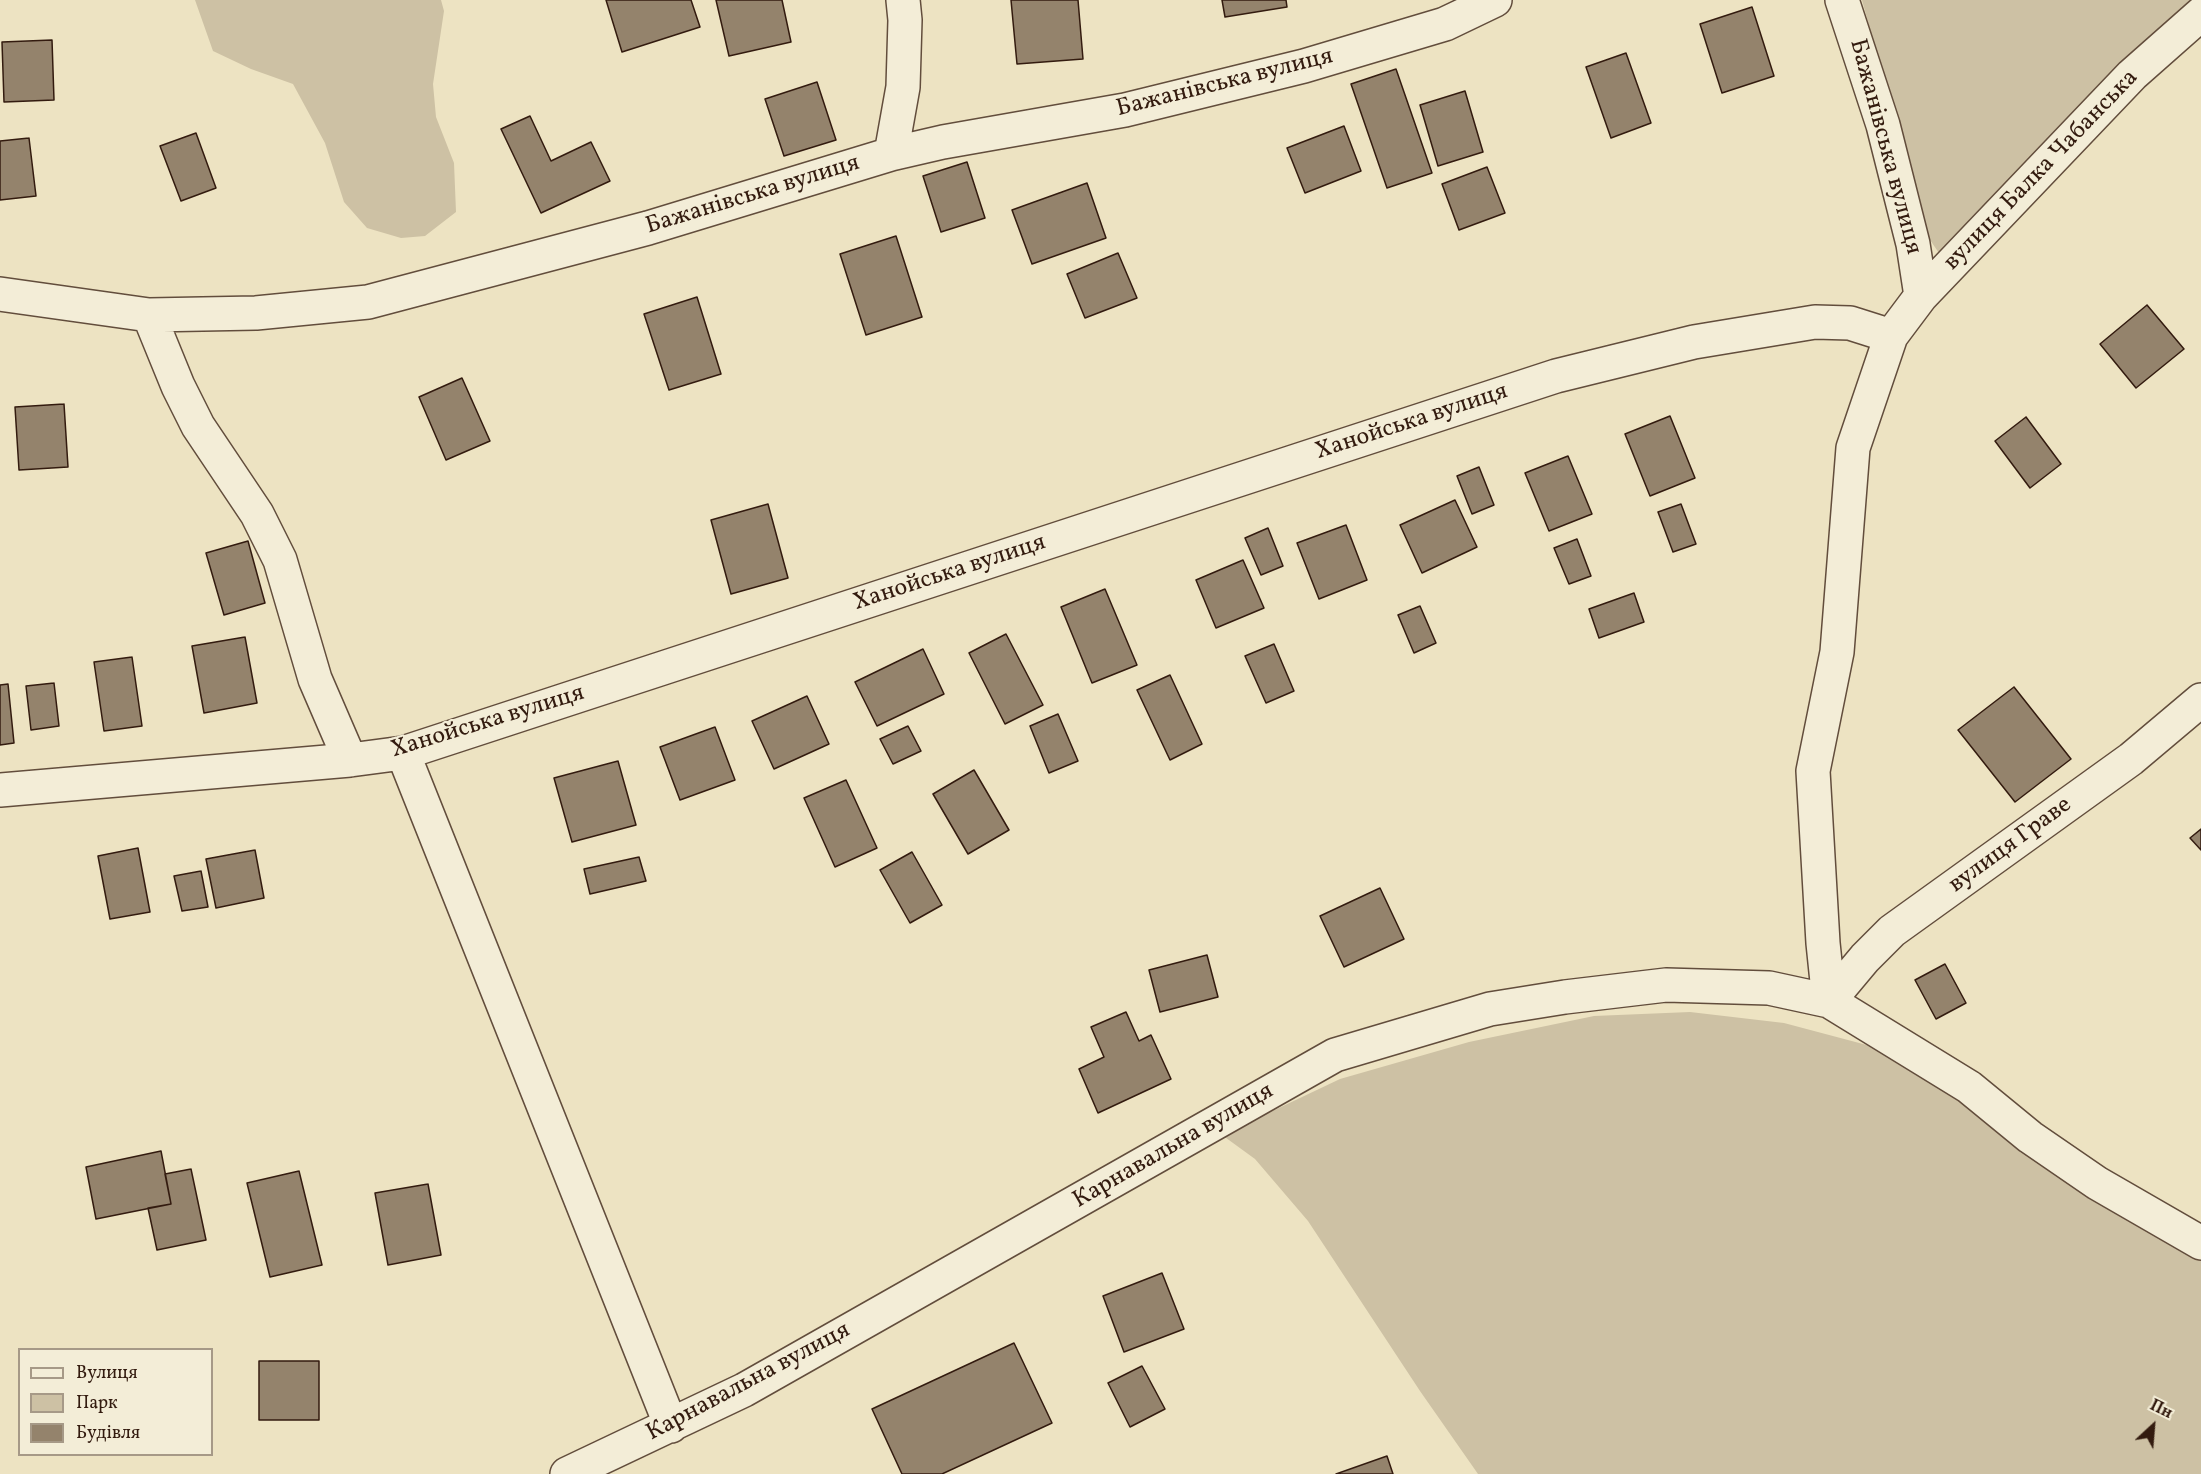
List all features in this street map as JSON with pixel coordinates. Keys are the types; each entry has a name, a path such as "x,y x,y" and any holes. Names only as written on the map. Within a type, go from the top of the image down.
{"street":[{"path":"891,154 903,87 905,20 903,0"},
{"name":"Бажанівська вулиця","path":"0,294 149,315 256,313 368,302 648,228 891,154 944,142 1125,110 1304,66 1445,24 1495,0"},
{"name":"Бажанівська вулиця","path":"1842,0 1883,125 1913,244 1921,296"},
{"name":"вулиця Балка Чабанська","path":"1829,1001 1823,943 1813,771 1837,652 1853,448 1891,336 1921,296 2132,75 2201,14"},
{"path":"149,315 178,386 198,426 257,514 280,560 315,679 350,760"},
{"name":"Ханойська вулиця","path":"0,790 350,760 403,753 1556,376 1694,342 1815,322 1850,322 1891,336"},
{"name":"вулиця Граве","path":"1829,1001 1865,958 1892,931 2131,759 2201,700"},
{"path":"403,753 671,1426"},
{"name":"Карнавальна вулиця","path":"567,1474 744,1390 1335,1055 1490,1009 1666,985 1768,988 1829,1001 1969,1087 2030,1137 2097,1183 2201,1243"}],"green space":[{"path":"195,0 441,0 444,11 433,84 436,117 454,163 456,212 425,236 401,238 367,228 344,202 325,143 293,84 251,69 213,51"},
{"path":"1862,0 2195,0 1941,256 1926,234"},
{"path":"1690,1012 1784,1023 1878,1048 1962,1097 2201,1257 2201,1474 1478,1474 1420,1391 1308,1221 1255,1159 1222,1135 1340,1079 1469,1042 1594,1016"}],"building":[{"path":"606,0 691,0 700,27 622,52"},
{"path":"716,0 782,0 791,42 729,56"},
{"path":"1011,0 1078,0 1083,59 1017,64"},
{"path":"1222,0 1286,0 1287,7 1225,17"},
{"path":"1752,7 1774,76 1722,93 1700,24"},
{"path":"52,40 54,100 4,102 2,42"},
{"path":"1626,53 1651,123 1611,138 1586,67"},
{"path":"1396,69 1432,173 1387,188 1351,84"},
{"path":"817,82 836,140 784,156 765,99"},
{"path":"1465,91 1483,152 1438,166 1420,105"},
{"path":"530,116 551,161 591,142 610,181 541,213 501,129"},
{"path":"1344,126 1361,171 1305,193 1287,148"},
{"path":"196,133 216,188 181,201 160,146"},
{"path":"29,138 36,196 0,200 0,141"},
{"path":"967,162 985,218 941,232 923,176"},
{"path":"1487,167 1505,213 1459,230 1442,184"},
{"path":"1087,183 1106,238 1032,264 1012,210"},
{"path":"896,236 922,317 866,335 840,254"},
{"path":"1118,253 1137,298 1085,318 1067,274"},
{"path":"697,297 721,374 669,390 644,314"},
{"path":"2147,305 2184,349 2136,388 2100,344"},
{"path":"462,378 490,441 446,460 419,397"},
{"path":"64,404 68,467 19,470 15,407"},
{"path":"1670,416 1695,478 1650,496 1625,434"},
{"path":"2026,417 2061,464 2030,488 1995,441"},
{"path":"1568,456 1592,514 1549,531 1525,473"},
{"path":"1479,467 1494,505 1472,514 1457,476"},
{"path":"1455,500 1477,547 1422,573 1400,525"},
{"path":"768,504 788,578 731,594 711,520"},
{"path":"1681,504 1696,544 1673,552 1658,512"},
{"path":"1346,525 1367,580 1319,599 1297,543"},
{"path":"1268,528 1283,566 1261,575 1245,538"},
{"path":"1577,539 1591,576 1569,584 1554,548"},
{"path":"248,541 265,603 224,615 206,553"},
{"path":"1243,560 1264,608 1216,628 1196,580"},
{"path":"1105,589 1137,665 1092,683 1061,607"},
{"path":"1634,593 1644,622 1599,638 1589,609"},
{"path":"1420,606 1436,643 1414,653 1398,615"},
{"path":"1006,634 1043,705 1005,724 969,653"},
{"path":"245,637 257,703 204,713 192,646"},
{"path":"1274,644 1294,691 1266,703 1245,656"},
{"path":"923,649 944,694 877,726 855,682"},
{"path":"132,657 142,726 104,731 94,662"},
{"path":"1170,675 1202,744 1170,760 1137,690"},
{"path":"54,683 59,726 31,730 26,686"},
{"path":"8,684 14,743 0,745 0,685"},
{"path":"2014,687 2071,759 2015,802 1958,730"},
{"path":"807,696 829,744 774,769 752,721"},
{"path":"1058,714 1078,761 1049,773 1030,726"},
{"path":"908,726 921,751 893,764 880,739"},
{"path":"715,727 735,780 680,800 660,747"},
{"path":"618,761 636,825 572,842 554,778"},
{"path":"974,770 1009,830 968,854 933,794"},
{"path":"846,780 877,848 835,867 804,798"},
{"path":"2201,829 2201,850 2190,838"},
{"path":"138,848 150,912 110,919 98,856"},
{"path":"255,850 264,898 216,908 206,859"},
{"path":"912,852 942,905 910,923 880,870"},
{"path":"639,857 646,881 590,894 584,869"},
{"path":"201,871 208,907 182,911 174,876"},
{"path":"1380,888 1404,939 1344,967 1320,916"},
{"path":"1207,955 1218,997 1160,1012 1149,970"},
{"path":"1945,964 1966,1003 1936,1019 1915,980"},
{"path":"1126,1012 1139,1041 1151,1035 1171,1079 1098,1113 1079,1069 1104,1057 1091,1027"},
{"path":"161,1151 171,1204 96,1219 86,1167"},
{"path":"191,1169 206,1240 157,1250 148,1208 171,1204 165,1174"},
{"path":"299,1171 322,1265 270,1277 247,1183"},
{"path":"428,1184 441,1255 388,1265 375,1193"},
{"path":"1162,1273 1184,1329 1124,1352 1103,1296"},
{"path":"1014,1343 1052,1423 942,1474 902,1474 872,1409"},
{"path":"259,1361 319,1361 319,1420 259,1420"},
{"path":"1142,1366 1165,1409 1130,1427 1108,1383"},
{"path":"1387,1456 1393,1474 1336,1474"}]}
